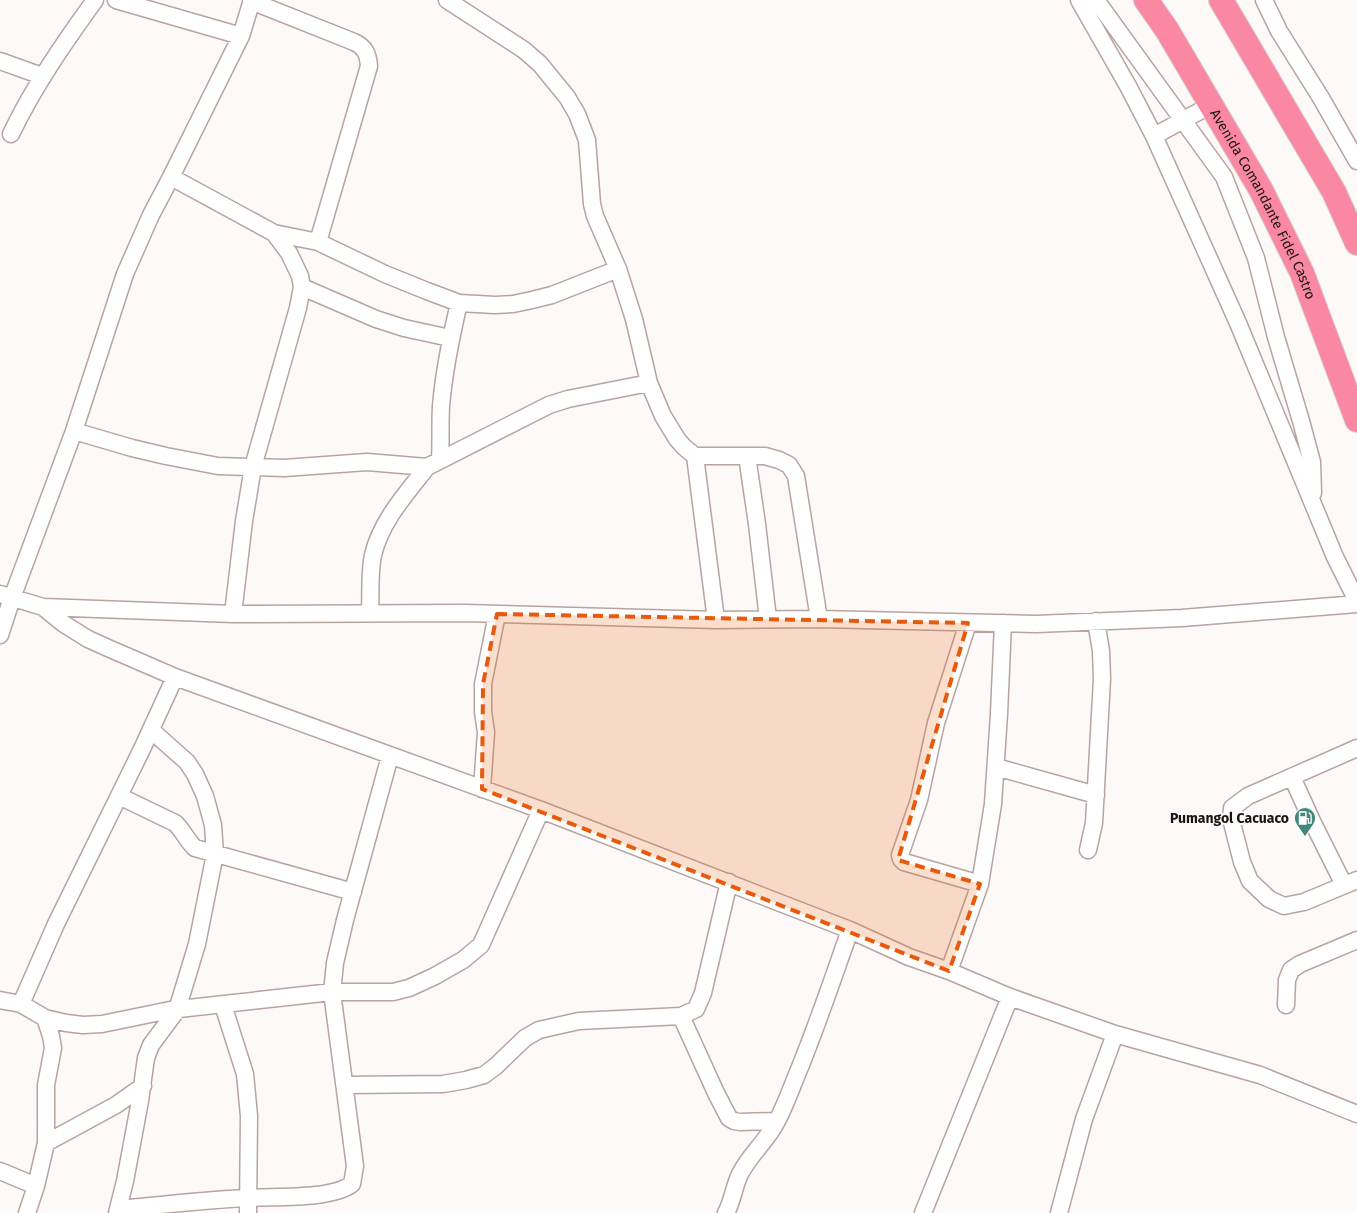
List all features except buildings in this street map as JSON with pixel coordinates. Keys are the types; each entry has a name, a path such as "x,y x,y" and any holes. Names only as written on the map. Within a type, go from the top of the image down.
{"highway":[{"name":"Avenida Comandante Fidel Castro","path":"1146,0 1167,30 1260,190 1302,273 1357,420"},
{"path":"1221,0 1334,192 1357,243"}],"street":[{"path":"11,134 42,76 95,0"},
{"path":"116,0 241,36"},
{"path":"0,635 6,596 74,431 125,274 151,215 241,36 251,0 361,45 367,52 368,66 318,242"},
{"path":"448,0 524,50 540,64 572,105 580,120 587,140 592,204 595,216 618,269 634,319 649,383 668,426 684,447 695,456 765,456 789,465 796,476 819,620"},
{"path":"6,596 43,607 233,614 497,614 716,620 1036,624 1182,618 1357,602 1336,557 1238,323 1154,136 1079,0"},
{"path":"1096,0 1224,177 1256,258 1276,337 1301,421 1312,462 1313,503"},
{"path":"1264,0 1279,31 1357,161"},
{"path":"0,61 42,76"},
{"path":"1154,136 1211,105"},
{"path":"171,177 274,233 318,242 385,274 459,303 495,305 532,300 552,295 618,269"},
{"path":"233,614 253,467 298,308 302,287 296,266 274,233"},
{"path":"302,287 376,319 404,328 450,338"},
{"path":"434,464 450,338 459,303"},
{"path":"370,613 373,558 376,546 392,512 434,464 549,405 568,399 649,383"},
{"path":"74,431 132,448 218,466 284,468 367,462 434,464"},
{"path":"695,456 716,620"},
{"path":"747,456 768,620"},
{"path":"43,607 64,624 88,639 175,677 541,810 729,882 1010,997 1115,1034 1260,1075 1357,1114"},
{"path":"482,789 486,732 483,684 497,614"},
{"path":"1088,850 1094,823 1102,679 1101,650 1096,621"},
{"path":"968,623 936,723 919,800 900,856 904,862 980,884"},
{"path":"949,971 980,884 993,804 1003,623"},
{"path":"22,1004 56,924 142,749 175,677"},
{"path":"150,730 187,762 195,774 213,825 215,854 196,944 177,1010 151,1045 146,1058 118,1211 248,1205 298,1196 336,1192 352,1184 355,1166 332,992 335,963 352,892 390,756"},
{"path":"1292,777 1312,821 1351,882 1304,902 1284,906 1269,898 1250,881 1242,862 1231,819 1232,808 1248,796 1357,748"},
{"path":"996,766 1096,795"},
{"path":"118,796 175,823 195,848 352,892"},
{"path":"0,1000 22,1004 45,1018 83,1025 102,1024 177,1010 332,992 393,992 409,988 463,960 480,945 541,810"},
{"path":"345,1085 443,1084 466,1080 484,1075 490,1071 524,1038 539,1030 578,1020 681,1016 696,1009 703,993 729,882"},
{"path":"726,1213 731,1204 738,1176 777,1121 816,1027 850,930"},
{"path":"1286,1005 1286,980 1291,970 1300,964 1357,940"},
{"path":"923,1213 1010,997"},
{"path":"223,1005 245,1074 249,1116 248,1205"},
{"path":"681,1016 729,1118 740,1122 777,1121"},
{"path":"28,1213 46,1143 46,1085 53,1048 45,1018"},
{"path":"1059,1213 1084,1119 1115,1034"},
{"path":"46,1143 116,1105 142,1086"},
{"path":"0,1171 36,1186"}],"highlighted area":[{"path":"497,614 968,623 898,860 980,884 949,971 482,789 483,684"}],"place":[{"name":"Pumangol Cacuaco","path":"1305,837"}]}
